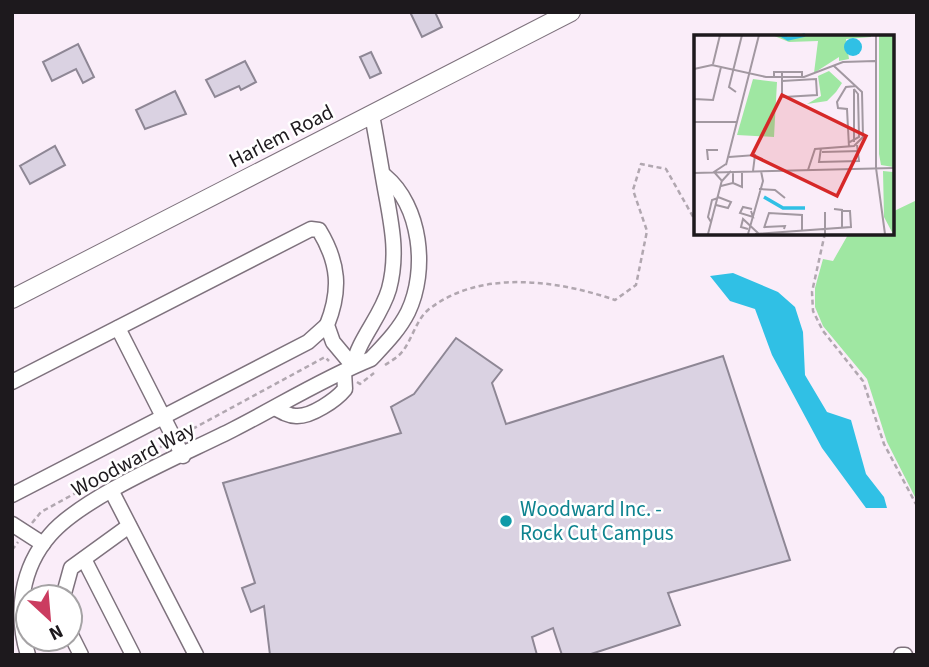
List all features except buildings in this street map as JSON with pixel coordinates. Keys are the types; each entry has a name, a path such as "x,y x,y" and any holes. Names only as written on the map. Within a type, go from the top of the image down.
{"main road":[{"name":"Harlem Road","path":"12,299 570,12"}],"lane":[{"name":"Woodward Way","path":"349,369 382,308 393,270 394,237 372,115"},
{"name":"Woodward Way","path":"28,655 23,641 21,603 30,565 61,523 112,492 371,359 402,324 415,294 418,261 414,226 397,187 385,176"},
{"path":"12,382 311,229 319,230 331,249 337,273 336,303 327,325 309,342 12,495"},
{"path":"327,325 333,342 349,369"},
{"path":"118,328 183,456"},
{"path":"112,492 196,655"},
{"path":"12,524 43,544"},
{"path":"67,583 71,568 129,526"},
{"path":"84,559 133,655"}],"path":[{"path":"825,234 812,292 813,311 823,331 863,381 884,444 917,506"}],"green space":[{"path":"917,200 917,501 887,442 867,379 823,326 815,307 815,288 823,259 833,261 848,234 894,234 894,211"}],"water":[{"path":"733,273 778,292 795,307 803,332 805,375 827,412 851,420 866,474 884,497 887,508 866,508 822,448 772,355 755,309 730,301 710,276"}],"place":[{"name":"Woodward Inc. - Rock Cut Campus","path":"506,521"}]}
